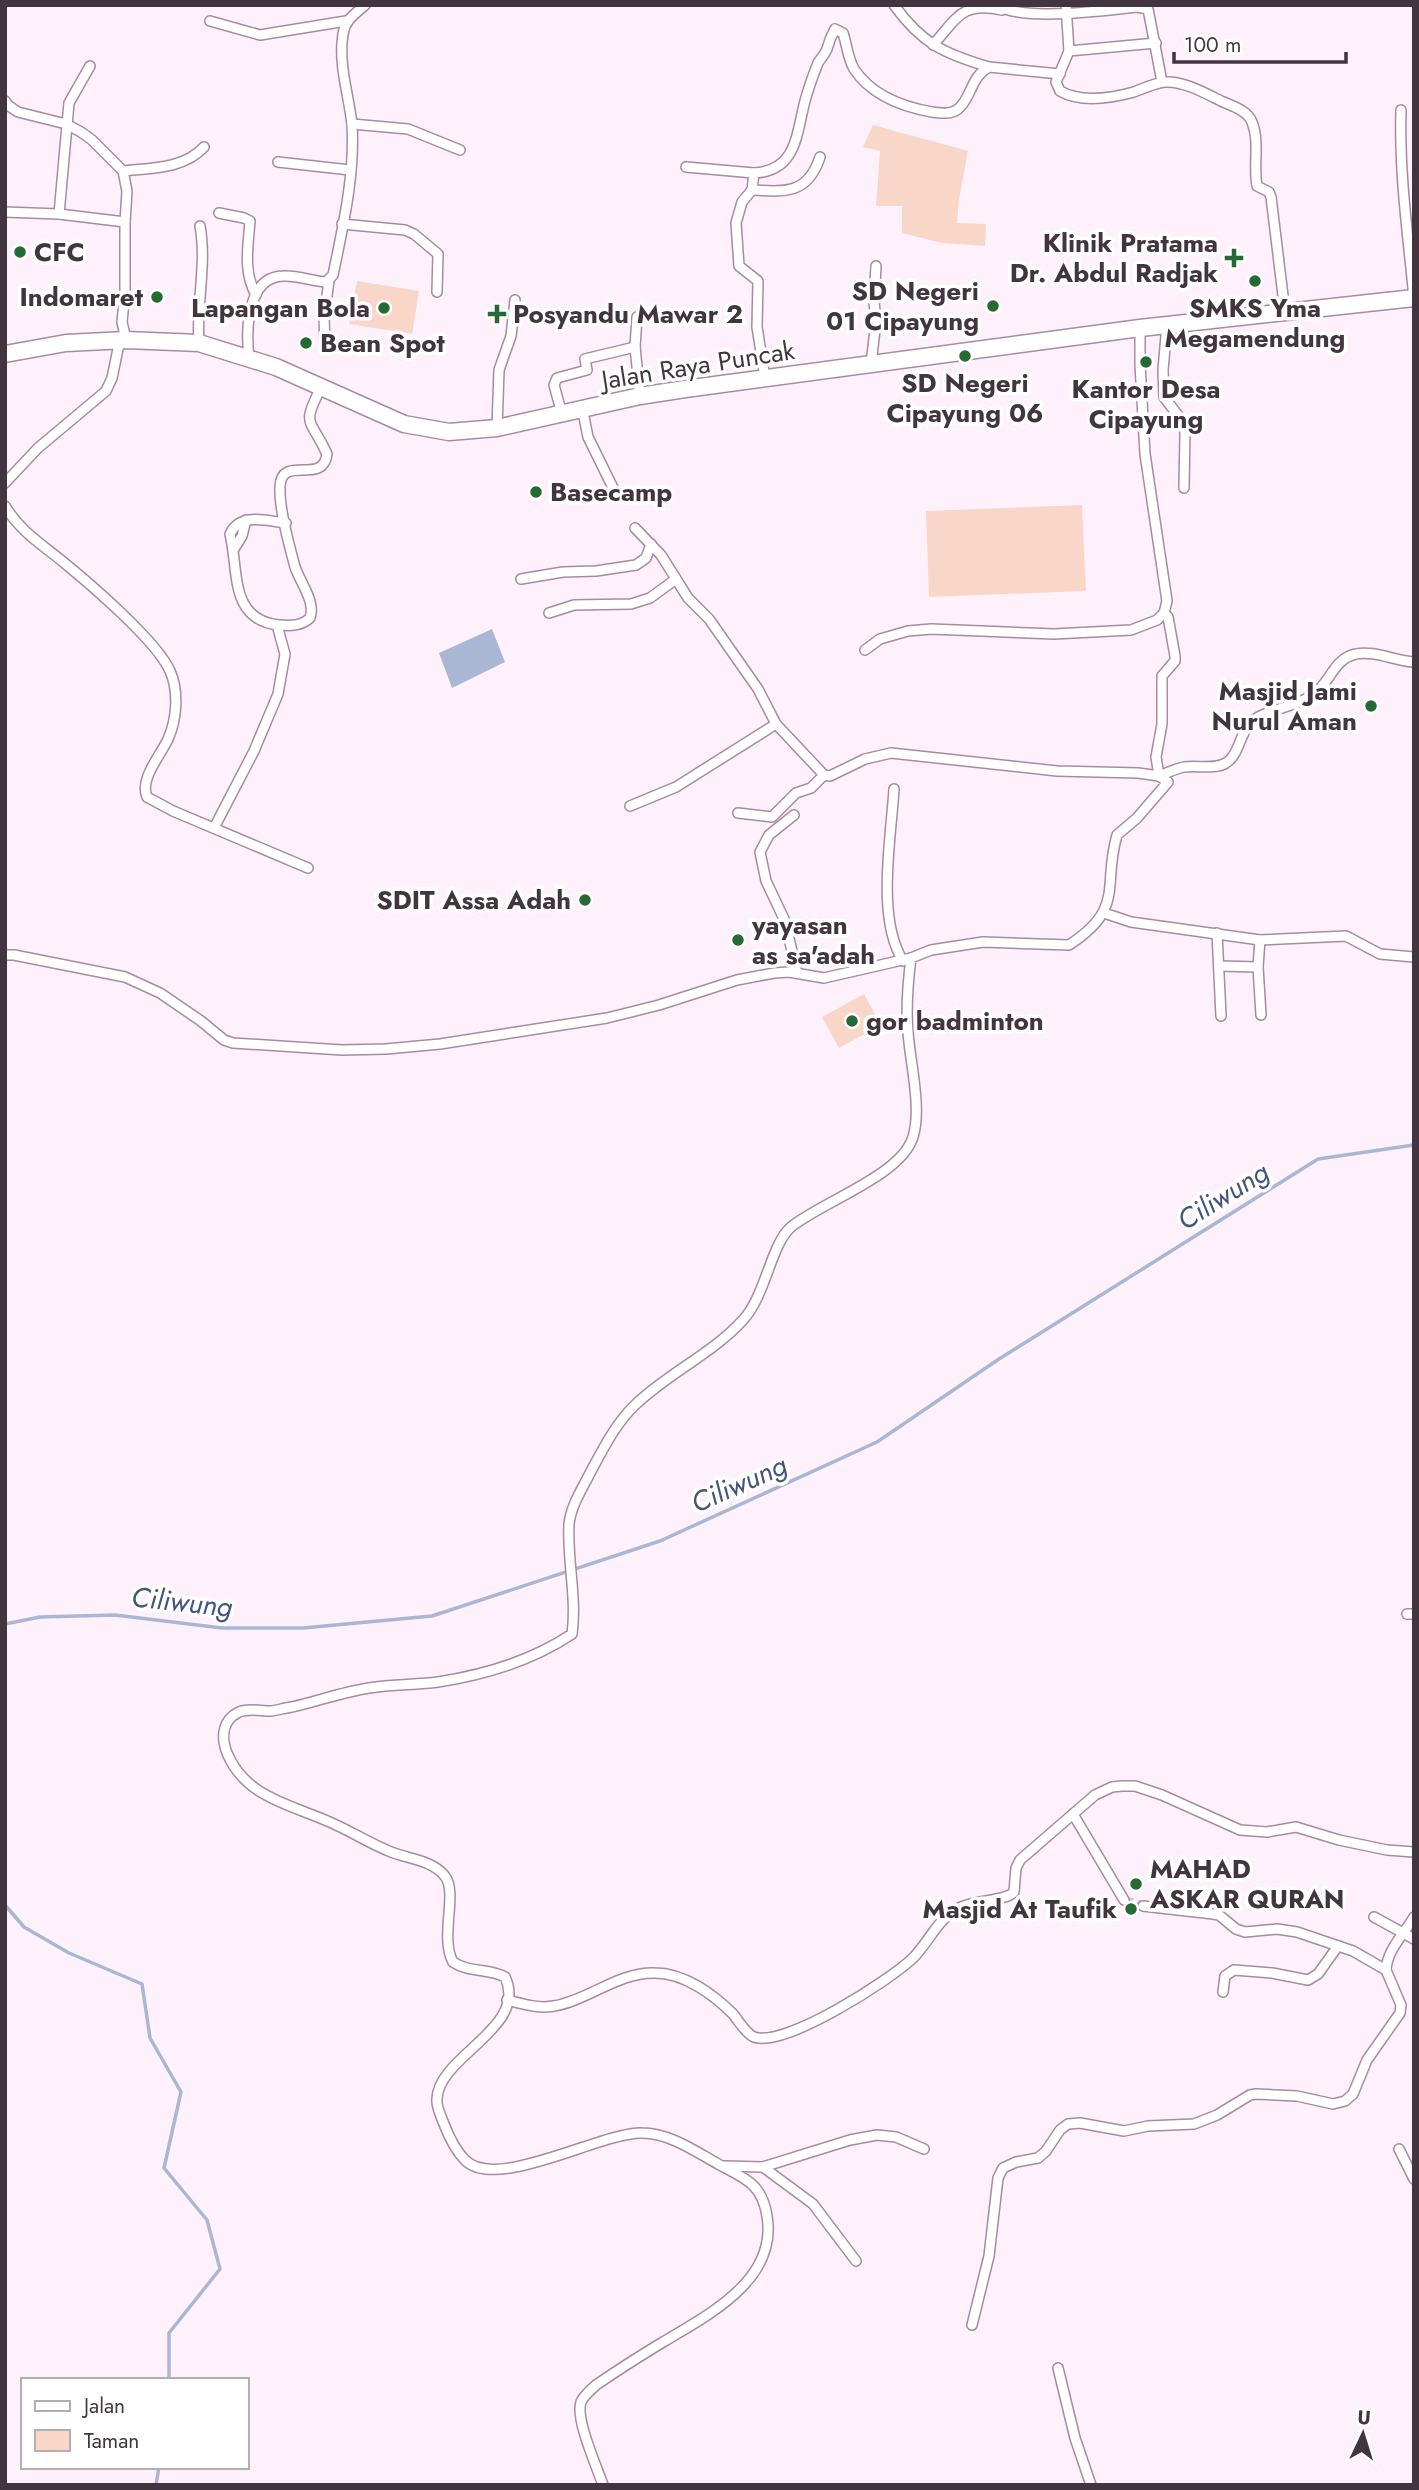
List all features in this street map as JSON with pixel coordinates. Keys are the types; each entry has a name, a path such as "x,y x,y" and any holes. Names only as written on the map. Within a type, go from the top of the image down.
{"highway":[{"name":"Jalan Raya Puncak","path":"5,354 66,343 126,340 199,343 322,386 404,424 449,432 497,428 640,396 765,378 1167,324 1414,298"}],"street":[{"path":"209,21 260,35 346,21 365,5"},
{"path":"894,5 912,27 933,45 952,56 989,66 1060,74"},
{"path":"997,5 1007,11"},
{"path":"933,45 956,18 973,7 983,6 1007,11 1145,8 1149,12 1162,82"},
{"path":"1066,10 1069,51 1056,82 1057,89 1086,98 1124,94 1162,82 1182,84 1238,108 1250,118 1256,146 1257,186 1269,192 1271,197 1286,312"},
{"path":"325,347 324,317 329,281 333,275 350,170 352,124 342,69 342,37 346,21"},
{"path":"686,167 769,172 788,158 798,136 806,96 835,29 843,33 852,64 862,79 879,93 907,107 948,113 959,109 980,71 989,66"},
{"path":"1069,51 1156,43"},
{"path":"59,214 69,103 90,66"},
{"path":"5,483 38,448 106,391 112,378 119,344 126,340 122,322 128,191 123,171 92,140 66,124 18,112 6,104"},
{"path":"1401,110 1402,185 1414,298"},
{"path":"352,124 408,129 460,149"},
{"path":"123,171 185,162 204,147"},
{"path":"752,190 782,191 799,187 811,178 820,157"},
{"path":"278,162 350,170"},
{"path":"754,173 752,190 741,202 736,223 739,266 758,281 757,327 765,378"},
{"path":"5,212 59,214 125,222"},
{"path":"219,213 250,221 247,268 256,295"},
{"path":"342,224 405,230 414,234 438,254 437,292"},
{"path":"199,343 198,318 204,254 200,226"},
{"path":"871,364 876,321 876,266"},
{"path":"248,358 246,332 256,295 270,280 285,276 316,282 329,281"},
{"path":"497,428 499,370 511,336 515,300"},
{"path":"637,317 635,346 640,396"},
{"path":"1167,324 1163,370 1164,397 1183,422 1184,488"},
{"path":"865,650 880,639 908,631 931,629 1054,634 1116,631 1149,624 1164,613 1167,601 1145,454 1140,328"},
{"path":"562,414 554,385 557,378 587,370 585,359 635,346"},
{"path":"286,523 246,520 231,532 240,598 248,611 258,619 277,625 304,624 312,612 296,567 281,496 281,479 295,470 320,468 326,459 325,449 308,417 322,386"},
{"path":"584,418 588,437 617,496"},
{"path":"5,506 14,522 74,571 149,642 170,670 175,688 174,717 168,739 145,784 147,797 164,807 308,868"},
{"path":"5,955 125,977 160,993 201,1021 214,1034 233,1043 342,1050 399,1048 570,1025 659,1005 737,979 774,973 797,973 824,978 907,960 931,950 983,942 1069,945 1104,913 1111,895 1117,835 1137,818 1168,782 1158,776 1138,773 1057,771 891,753 865,759 830,776 824,775 776,724 762,695 709,619 688,598 661,555 635,528"},
{"path":"521,579 636,565 646,558 651,544"},
{"path":"549,612 574,605 631,604 650,598 676,579"},
{"path":"1158,776 1156,757 1162,723 1162,676 1175,662 1168,617 1164,613"},
{"path":"214,828 254,751 278,694 285,654 277,625"},
{"path":"1158,776 1183,768 1223,765 1230,760 1246,727 1253,720 1292,706 1314,694 1347,657 1365,653 1414,662"},
{"path":"630,806 676,787 776,724"},
{"path":"738,813 772,817 796,793 811,788 824,775"},
{"path":"603,2485 582,2421 582,2400 596,2385 723,2303 748,2281 762,2257 768,2228 762,2197 750,2181 723,2166 673,2140 645,2133 605,2140 514,2168 485,2169 467,2163 448,2134 438,2108 437,2094 440,2084 450,2070 496,2025 507,2000 509,1986 505,1977 494,1972 464,1968 450,1957 447,1932 450,1886 446,1876 433,1866 382,1849 335,1824 277,1802 258,1791 240,1773 228,1755 223,1732 229,1720 240,1712 273,1711 369,1688 436,1682 468,1676 520,1660 557,1644 572,1634 575,1616 569,1522 575,1500 626,1414 645,1396 745,1319 760,1295 788,1230 811,1213 881,1172 909,1146 913,1137 915,1121 908,1030 907,960 893,939 889,908 894,789"},
{"path":"794,815 769,835 760,852 766,881 785,921 797,973"},
{"path":"1104,913 1131,922 1260,940 1346,936 1380,954 1414,957"},
{"path":"1217,933 1221,1016"},
{"path":"1260,940 1258,967 1261,1015"},
{"path":"1219,966 1258,967"},
{"path":"507,2000 540,2007 555,2006 627,1977 659,1973 685,1979 702,1989 733,2014 753,2036 764,2038 782,2035 819,2018 894,1975 915,1956 941,1922 957,1909 976,1901 1010,1896 1014,1892 1016,1868 1020,1860 1104,1791 1122,1786 1135,1786 1162,1795 1240,1830 1267,1832 1296,1827 1339,1840 1387,1850 1414,1852"},
{"path":"1073,1814 1124,1900"},
{"path":"972,2325 989,2256 998,2178 1003,2168 1038,2158 1068,2124 1080,2123 1124,2131 1148,2126 1194,2124 1256,2094 1297,2096 1333,2104 1345,2101 1353,2094 1367,2060 1401,2010 1399,1998 1386,1970 1353,1951 1297,1932 1277,1929 1245,1932 1213,1914 1143,1906"},
{"path":"1374,1917 1414,1939"},
{"path":"1386,1970 1391,1951 1414,1917"},
{"path":"1223,1992 1225,1976 1234,1970 1272,1972 1308,1980 1318,1974 1338,1946"},
{"path":"723,2166 763,2167 869,2136 896,2137 924,2149"},
{"path":"1399,2150 1414,2179"},
{"path":"763,2167 813,2204 856,2261"},
{"path":"1058,2368 1075,2438 1091,2485"}],"green space":[{"path":"873,125 968,151 957,223 986,224 985,246 942,243 902,233 902,206 876,206 880,151 863,147"},
{"name":"Lapangan Bola","path":"357,281 419,291 412,334 349,324"},
{"path":"1082,505 1086,591 929,597 926,511"},
{"name":"gor badminton","path":"864,994 881,1025 839,1048 822,1017"}],"water":[{"path":"492,629 505,662 452,688 439,653"}],"waterway":[{"name":"Ciliwung","path":"5,1624 40,1617 115,1615 222,1628 303,1628 432,1616 660,1541 877,1442 999,1359 1318,1159 1414,1145"},
{"path":"5,1905 24,1927 69,1953 142,1984 150,2038 181,2092 164,2168 207,2220 220,2269 169,2333 169,2378"},
{"path":"156,2485 159,2469"}],"tunnel":[{"path":"1124,1900 1143,1906"}],"place":[{"name":"CFC","path":"20,252"},
{"name":"Klinik Pratama Dr. Abdul Radjak","path":"1234,258"},
{"name":"SMKS Yma Megamendung","path":"1255,281"},
{"name":"Indomaret","path":"157,297"},
{"name":"SD Negeri 01 Cipayung","path":"993,306"},
{"name":"Lapangan Bola","path":"384,308"},
{"name":"Posyandu Mawar 2","path":"497,314"},
{"name":"Bean Spot","path":"306,343"},
{"name":"SD Negeri Cipayung 06","path":"965,356"},
{"name":"Kantor Desa Cipayung","path":"1146,362"},
{"name":"Basecamp","path":"536,492"},
{"name":"Masjid Jami Nurul Aman","path":"1371,706"},
{"name":"SDIT Assa Adah","path":"585,900"},
{"name":"yayasan as sa'adah","path":"738,940"},
{"name":"gor badminton","path":"852,1021"},
{"name":"MAHAD ASKAR QURAN","path":"1136,1884"},
{"name":"Masjid At Taufik","path":"1131,1909"}]}
